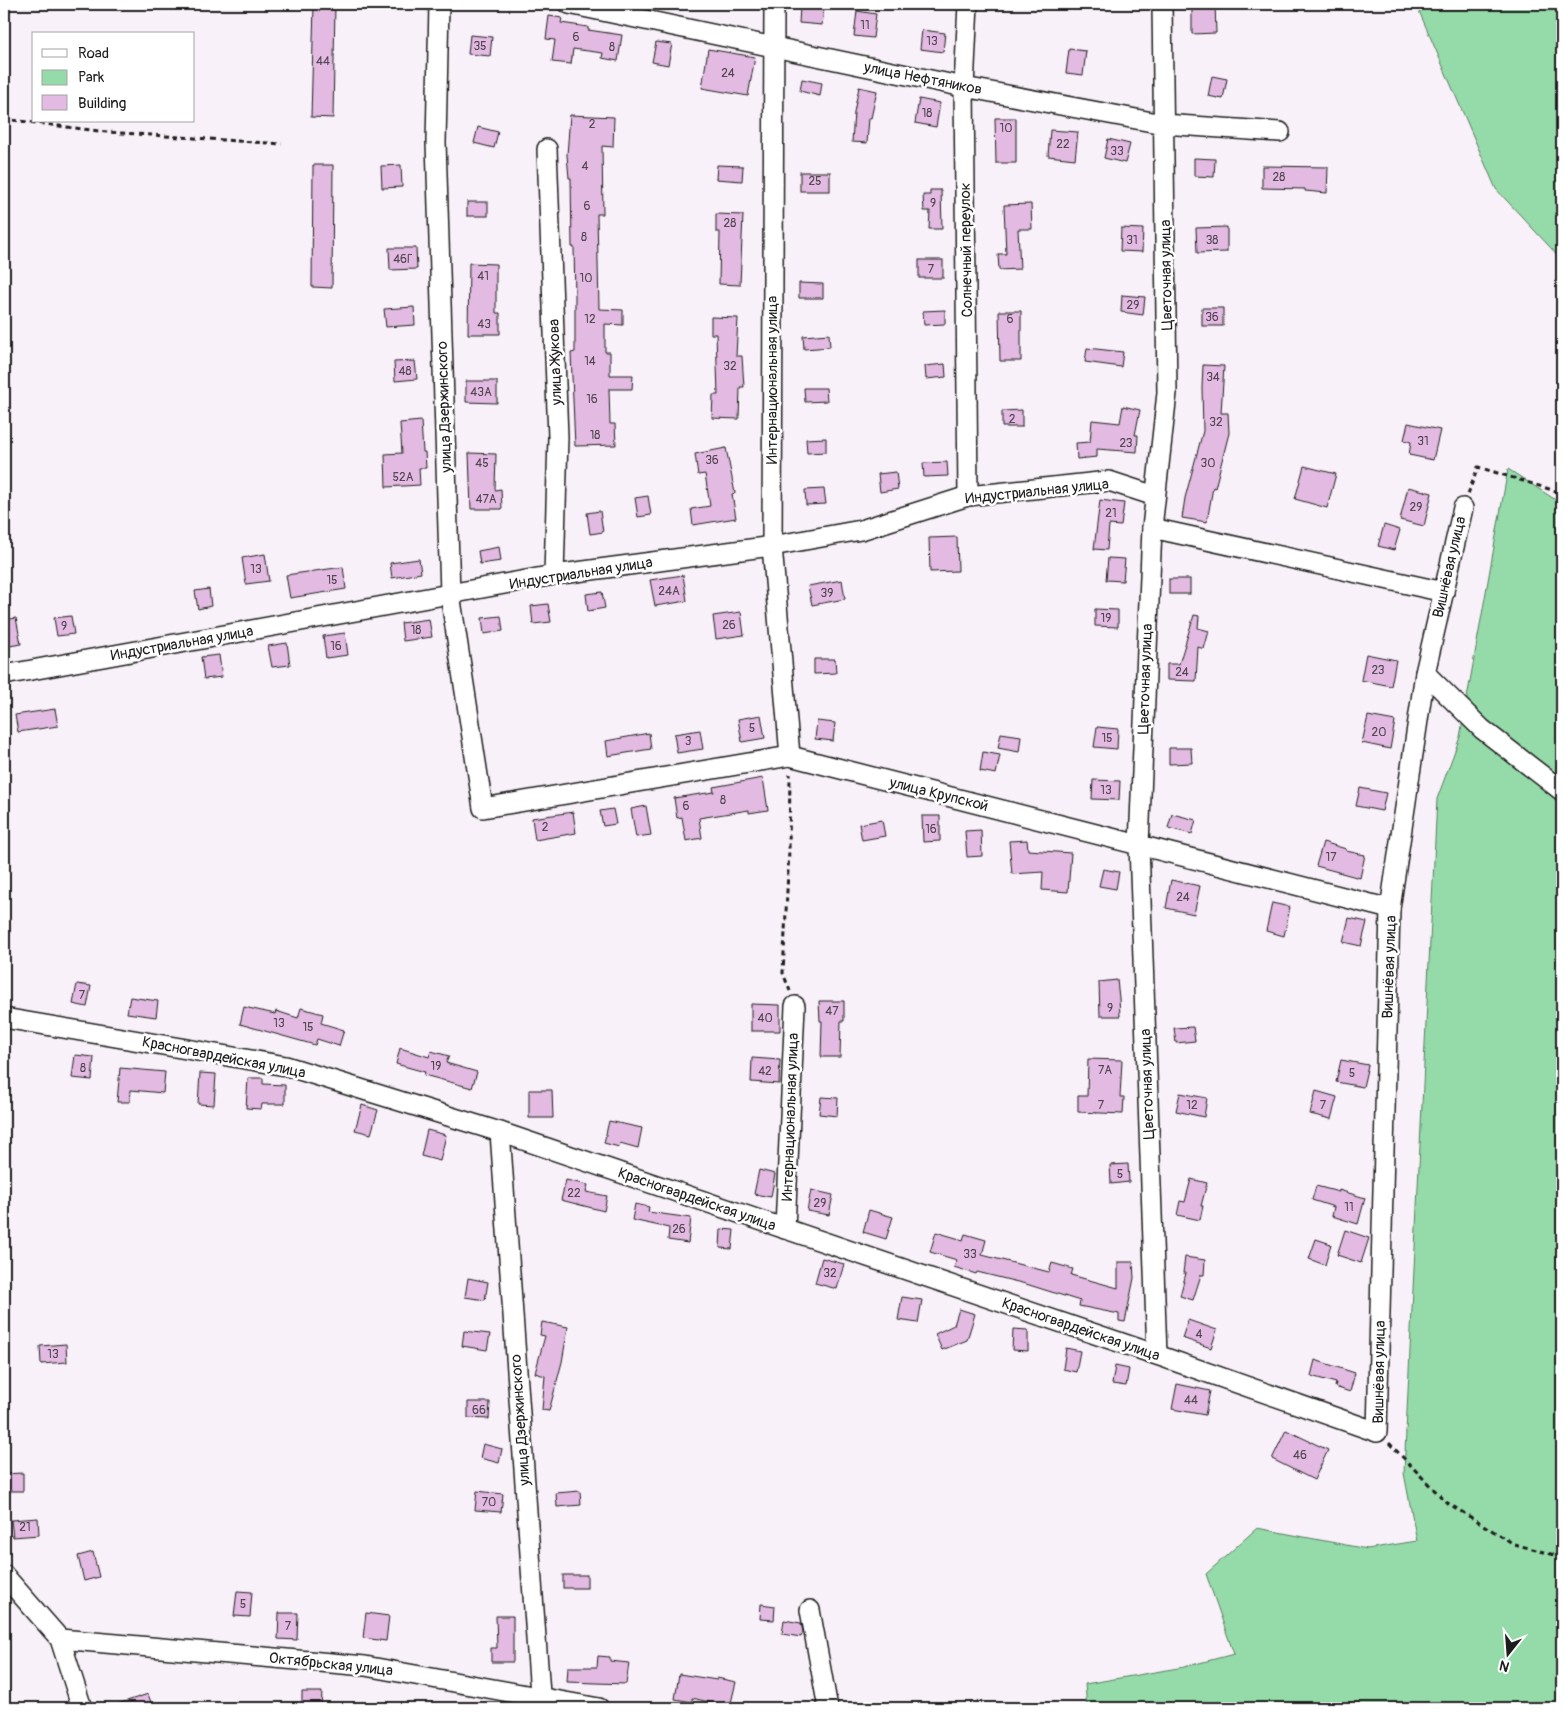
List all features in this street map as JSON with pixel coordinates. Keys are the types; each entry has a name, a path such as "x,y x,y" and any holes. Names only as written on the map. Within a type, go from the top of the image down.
{"street":[{"name":"улица Дзержинского","path":"439,4 436,142 450,594 483,808"},
{"name":"улица Нефтяников","path":"569,4 615,9 773,47 1163,124 1280,132"},
{"name":"Интернациональная улица","path":"774,4 772,546 790,756"},
{"name":"Солнечный переулок","path":"968,4 964,86 968,496"},
{"name":"Цветочная улица","path":"1156,1354 1139,846 1152,528 1167,393 1162,4"},
{"name":"улица Жукова","path":"547,149 558,437 554,575"},
{"name":"Индустриальная улица","path":"4,676 554,575 772,546 861,530 968,496 1109,481 1155,496"},
{"name":"Вишнёвая улица","path":"1378,1432 1390,909 1425,673 1463,508"},
{"path":"1152,528 1444,592"},
{"path":"1425,673 1482,729 1562,792"},
{"name":"улица Крупской","path":"483,808 790,756 1390,909"},
{"name":"Интернациональная улица","path":"785,1229 795,1006"},
{"name":"Красногвардейская улица","path":"4,1018 286,1066 500,1132 1156,1354 1378,1432"},
{"name":"улица Дзержинского","path":"500,1132 541,1703"},
{"path":"4,1575 60,1639 82,1708"},
{"path":"810,1610 828,1708"},
{"name":"Октябрьская улица","path":"60,1639 365,1666 541,1703 599,1708"}],"path":[{"path":"4,120 107,132 282,144"},
{"path":"1463,508 1478,467 1562,494"},
{"path":"790,756 789,850 783,973 795,1006"},
{"path":"1378,1432 1446,1502 1514,1544 1562,1557"}],"green space":[{"path":"1416,4 1562,4 1562,260 1496,189"},
{"path":"1508,469 1562,504 1562,1708 1087,1708 1085,1684 1184,1667 1234,1654 1206,1574 1257,1528 1367,1549 1417,1541 1404,1473 1437,799 1460,737"}],"building":[{"path":"314,4 335,4 333,118 311,117"},
{"path":"1192,4 1215,4 1216,33 1192,34"},
{"path":"800,7 824,9 822,25 799,23"},
{"path":"857,11 876,14 873,38 854,36"},
{"path":"549,16 562,18 561,23 588,27 588,30 622,35 618,61 602,58 603,53 573,49 571,64 552,62 555,40 546,39"},
{"path":"922,30 945,33 943,52 920,49"},
{"path":"470,35 492,37 490,56 468,54"},
{"path":"656,42 672,44 668,65 652,62"},
{"path":"708,49 755,57 748,96 702,88"},
{"path":"1069,49 1086,51 1083,75 1066,73"},
{"path":"1212,76 1227,79 1223,99 1208,96"},
{"path":"802,79 822,83 820,96 800,91"},
{"path":"859,87 877,91 871,118 869,118 867,143 852,142 854,112"},
{"path":"919,99 940,103 936,127 915,123"},
{"path":"570,115 614,117 613,147 602,146 603,214 597,214 599,309 623,310 623,325 605,324 605,352 610,352 610,375 633,375 632,389 609,389 610,424 615,424 616,445 575,446 571,353 575,352 574,247 572,247 571,178 569,178 567,155"},
{"path":"995,118 1016,118 1016,163 996,163"},
{"path":"478,127 498,132 494,148 474,143"},
{"path":"1050,130 1078,132 1075,159 1048,156"},
{"path":"1108,139 1130,144 1125,163 1104,158"},
{"path":"1194,158 1215,159 1214,177 1194,176"},
{"path":"313,165 333,165 332,288 312,287"},
{"path":"401,165 402,187 382,188 381,166"},
{"path":"717,165 743,166 742,181 716,179"},
{"path":"1262,166 1328,167 1327,193 1305,191 1305,189 1262,188"},
{"path":"800,172 830,172 830,191 800,191"},
{"path":"930,190 941,190 942,229 929,229 930,211 924,211 923,195 930,195"},
{"path":"467,202 488,202 488,216 467,216"},
{"path":"1031,204 1032,229 1018,229 1020,269 999,270 998,254 1006,254 1004,205"},
{"path":"716,214 743,215 740,285 719,284 720,232 716,232"},
{"path":"1227,227 1227,252 1197,253 1196,228"},
{"path":"1121,228 1143,229 1142,252 1120,251"},
{"path":"389,248 416,248 417,269 390,270"},
{"path":"919,260 943,260 943,278 919,278"},
{"path":"469,263 496,264 496,313 500,313 500,334 468,334"},
{"path":"799,283 823,284 823,298 799,298"},
{"path":"1122,295 1145,297 1143,315 1121,312"},
{"path":"414,307 415,325 386,327 384,309"},
{"path":"1202,308 1223,308 1223,326 1202,326"},
{"path":"945,310 945,324 924,325 923,311"},
{"path":"999,311 1021,311 1021,361 1000,361"},
{"path":"711,317 738,318 736,356 742,356 744,387 740,387 739,419 712,418 713,395 718,395 716,334 711,334"},
{"path":"829,334 830,347 804,349 803,336"},
{"path":"1087,348 1123,352 1121,367 1085,362"},
{"path":"415,361 417,379 395,381 394,362"},
{"path":"945,364 946,377 926,379 925,366"},
{"path":"1203,365 1224,366 1221,413 1228,413 1229,433 1215,488 1213,487 1207,522 1182,518 1185,498 1203,431"},
{"path":"466,381 497,381 497,403 466,402"},
{"path":"804,388 826,388 827,401 805,402"},
{"path":"1123,406 1140,410 1135,435 1138,435 1137,452 1097,449 1097,457 1077,459 1076,443 1090,442 1092,420 1120,423"},
{"path":"1022,410 1022,427 1002,427 1002,411"},
{"path":"421,421 426,468 419,468 420,485 386,487 385,454 402,453 400,423"},
{"path":"1408,423 1440,430 1433,460 1409,455 1411,442 1404,440"},
{"path":"826,438 826,452 807,453 806,439"},
{"path":"726,448 735,493 732,494 736,518 693,525 691,509 710,506 705,474 698,475 695,454"},
{"path":"469,453 496,454 495,490 501,489 502,509 471,509"},
{"path":"947,462 948,476 924,477 923,463"},
{"path":"1304,466 1336,474 1327,508 1295,499"},
{"path":"896,472 898,489 880,492 878,474"},
{"path":"1408,487 1432,493 1424,526 1400,520"},
{"path":"824,489 826,504 806,505 805,490"},
{"path":"648,496 651,515 638,517 635,498"},
{"path":"1100,500 1124,503 1121,526 1109,525 1107,550 1094,549"},
{"path":"600,511 603,532 590,534 587,513"},
{"path":"1384,525 1400,530 1394,550 1378,546"},
{"path":"957,537 958,571 930,572 929,538"},
{"path":"499,547 501,561 480,564 478,551"},
{"path":"265,554 269,581 246,584 242,558"},
{"path":"1108,558 1125,559 1123,581 1106,580"},
{"path":"419,559 421,573 392,578 390,563"},
{"path":"343,567 346,589 290,598 286,575"},
{"path":"683,575 687,601 655,606 650,580"},
{"path":"1169,579 1190,579 1190,594 1169,594"},
{"path":"842,580 845,599 812,605 808,586"},
{"path":"209,589 211,606 198,609 195,591"},
{"path":"602,592 605,608 588,611 586,594"},
{"path":"548,604 551,622 533,624 531,606"},
{"path":"1095,609 1118,610 1118,627 1095,626"},
{"path":"741,612 744,635 716,639 713,616"},
{"path":"1194,615 1199,616 1198,628 1209,631 1204,649 1198,647 1196,681 1167,680 1167,664 1179,664"},
{"path":"71,616 74,634 57,636 54,618"},
{"path":"501,616 503,631 484,634 482,618"},
{"path":"16,618 21,644 4,647 4,620"},
{"path":"429,619 432,637 403,641 401,623"},
{"path":"345,633 348,655 326,658 323,636"},
{"path":"287,643 290,665 272,667 268,646"},
{"path":"1366,654 1396,660 1391,686 1361,680"},
{"path":"219,655 222,677 204,679 201,657"},
{"path":"814,659 835,659 836,673 814,674"},
{"path":"55,709 58,726 18,732 15,715"},
{"path":"761,715 765,738 742,742 738,719"},
{"path":"1368,716 1395,721 1390,749 1362,743"},
{"path":"817,721 835,723 833,741 815,739"},
{"path":"1097,727 1118,729 1117,749 1094,747"},
{"path":"700,730 703,749 677,753 674,734"},
{"path":"649,733 651,749 608,756 606,741"},
{"path":"1001,733 1021,736 1019,752 998,748"},
{"path":"1169,748 1191,748 1192,763 1169,764"},
{"path":"983,752 1000,755 996,774 980,771"},
{"path":"763,778 768,810 749,813 749,810 699,818 702,838 686,841 682,817 677,818 674,798 714,792 713,787"},
{"path":"1093,780 1120,781 1119,800 1092,799"},
{"path":"1360,788 1386,793 1382,811 1356,806"},
{"path":"646,806 651,835 636,837 631,809"},
{"path":"613,809 616,824 603,826 600,811"},
{"path":"573,812 576,833 535,840 532,818"},
{"path":"1172,814 1196,820 1192,834 1168,828"},
{"path":"922,816 940,816 940,841 923,842"},
{"path":"882,820 885,836 862,840 859,824"},
{"path":"981,830 982,856 967,857 965,831"},
{"path":"1027,840 1028,850 1071,853 1068,892 1042,890 1043,872 1012,874 1009,841"},
{"path":"1323,842 1346,849 1346,851 1365,855 1360,878 1316,866"},
{"path":"1103,869 1119,872 1116,889 1099,886"},
{"path":"1171,880 1200,886 1194,914 1166,908"},
{"path":"1272,903 1290,907 1284,936 1266,931"},
{"path":"1349,918 1367,922 1361,946 1343,942"},
{"path":"1117,980 1120,1016 1100,1016 1099,982"},
{"path":"77,984 91,986 87,1007 73,1004"},
{"path":"130,997 158,1001 156,1017 127,1013"},
{"path":"819,1001 844,1001 844,1021 841,1021 840,1057 821,1057 822,1021 820,1021"},
{"path":"751,1004 780,1005 780,1031 751,1031"},
{"path":"244,1007 275,1014 276,1011 298,1018 301,1008 323,1014 321,1023 344,1030 339,1046 317,1039 315,1045 240,1024"},
{"path":"1193,1027 1195,1041 1176,1043 1174,1028"},
{"path":"400,1048 429,1057 431,1051 449,1056 446,1063 477,1072 472,1088 424,1075 425,1072 396,1064"},
{"path":"75,1055 94,1057 92,1080 72,1078"},
{"path":"752,1058 780,1060 779,1084 751,1082"},
{"path":"1088,1059 1122,1060 1120,1097 1124,1097 1123,1114 1078,1112 1078,1096 1087,1096"},
{"path":"1341,1060 1368,1065 1363,1087 1336,1082"},
{"path":"120,1068 165,1072 163,1093 131,1090 130,1102 117,1102"},
{"path":"200,1073 216,1074 214,1105 198,1104"},
{"path":"248,1078 263,1078 263,1084 285,1085 285,1104 262,1104 261,1109 246,1108"},
{"path":"529,1090 552,1090 553,1118 529,1118"},
{"path":"1316,1091 1337,1097 1331,1119 1310,1114"},
{"path":"1180,1093 1207,1098 1204,1117 1176,1111"},
{"path":"821,1097 838,1098 837,1116 819,1114"},
{"path":"362,1105 378,1110 371,1134 355,1130"},
{"path":"609,1121 642,1128 638,1148 620,1143 619,1147 604,1143"},
{"path":"427,1130 446,1135 440,1161 421,1156"},
{"path":"1128,1164 1129,1182 1111,1184 1110,1165"},
{"path":"759,1170 775,1174 771,1197 754,1194"},
{"path":"1191,1179 1207,1183 1201,1206 1203,1206 1200,1220 1177,1215 1180,1201 1185,1202"},
{"path":"566,1180 588,1185 586,1192 607,1196 604,1211 561,1200"},
{"path":"1316,1186 1339,1192 1339,1190 1365,1198 1358,1224 1332,1216 1334,1207 1312,1200"},
{"path":"811,1190 833,1195 829,1215 807,1211"},
{"path":"635,1204 649,1207 648,1212 691,1218 688,1243 668,1240 669,1228 632,1220"},
{"path":"869,1210 893,1217 886,1239 863,1232"},
{"path":"721,1229 734,1230 732,1249 720,1248"},
{"path":"1345,1230 1369,1238 1361,1263 1337,1255"},
{"path":"936,1232 963,1240 965,1234 986,1240 982,1255 1049,1272 1052,1263 1073,1269 1071,1275 1118,1288 1118,1262 1133,1262 1134,1278 1125,1322 1119,1321 1119,1314 1079,1306 1080,1301 1026,1284 977,1272 976,1274 954,1267 957,1260 930,1252"},
{"path":"1316,1239 1331,1244 1325,1265 1309,1259"},
{"path":"1185,1257 1205,1260 1204,1275 1201,1275 1193,1300 1180,1296 1186,1273 1183,1273"},
{"path":"822,1258 844,1264 837,1289 815,1283"},
{"path":"468,1278 488,1282 485,1300 465,1297"},
{"path":"902,1297 922,1300 918,1323 898,1320"},
{"path":"959,1309 975,1314 967,1340 942,1350 935,1334 954,1325"},
{"path":"1188,1320 1217,1330 1211,1348 1182,1338"},
{"path":"542,1322 568,1327 562,1362 549,1411 542,1410 545,1376 535,1373 545,1336 540,1335"},
{"path":"1013,1329 1028,1330 1028,1351 1012,1350"},
{"path":"464,1331 490,1334 487,1350 462,1346"},
{"path":"66,1344 67,1362 41,1364 40,1346"},
{"path":"1066,1348 1080,1351 1076,1372 1063,1369"},
{"path":"1315,1360 1355,1373 1350,1392 1335,1387 1336,1383 1311,1376"},
{"path":"1115,1366 1129,1369 1126,1386 1112,1384"},
{"path":"1177,1384 1210,1391 1205,1415 1172,1409"},
{"path":"468,1402 490,1402 489,1419 468,1418"},
{"path":"1286,1430 1328,1450 1314,1480 1272,1459"},
{"path":"483,1444 502,1449 499,1463 480,1458"},
{"path":"23,1473 23,1491 4,1491 4,1474"},
{"path":"477,1491 503,1494 501,1512 475,1510"},
{"path":"580,1491 581,1505 557,1507 556,1493"},
{"path":"38,1518 39,1535 13,1537 11,1520"},
{"path":"93,1552 99,1577 84,1581 78,1556"},
{"path":"563,1575 587,1575 587,1588 563,1588"},
{"path":"237,1591 252,1592 250,1617 234,1616"},
{"path":"761,1604 775,1606 774,1620 760,1619"},
{"path":"279,1613 298,1613 297,1640 278,1639"},
{"path":"366,1613 389,1616 386,1641 363,1638"},
{"path":"496,1616 513,1616 513,1662 491,1662 491,1648 497,1648"},
{"path":"784,1620 801,1623 803,1632 801,1637 782,1634"},
{"path":"598,1656 610,1657 610,1661 629,1663 626,1684 567,1682 568,1667 597,1667"},
{"path":"679,1674 736,1682 730,1707 692,1698 692,1702 675,1699"},
{"path":"302,1692 322,1692 321,1708 302,1708"},
{"path":"148,1694 153,1708 113,1708 112,1706"}]}
